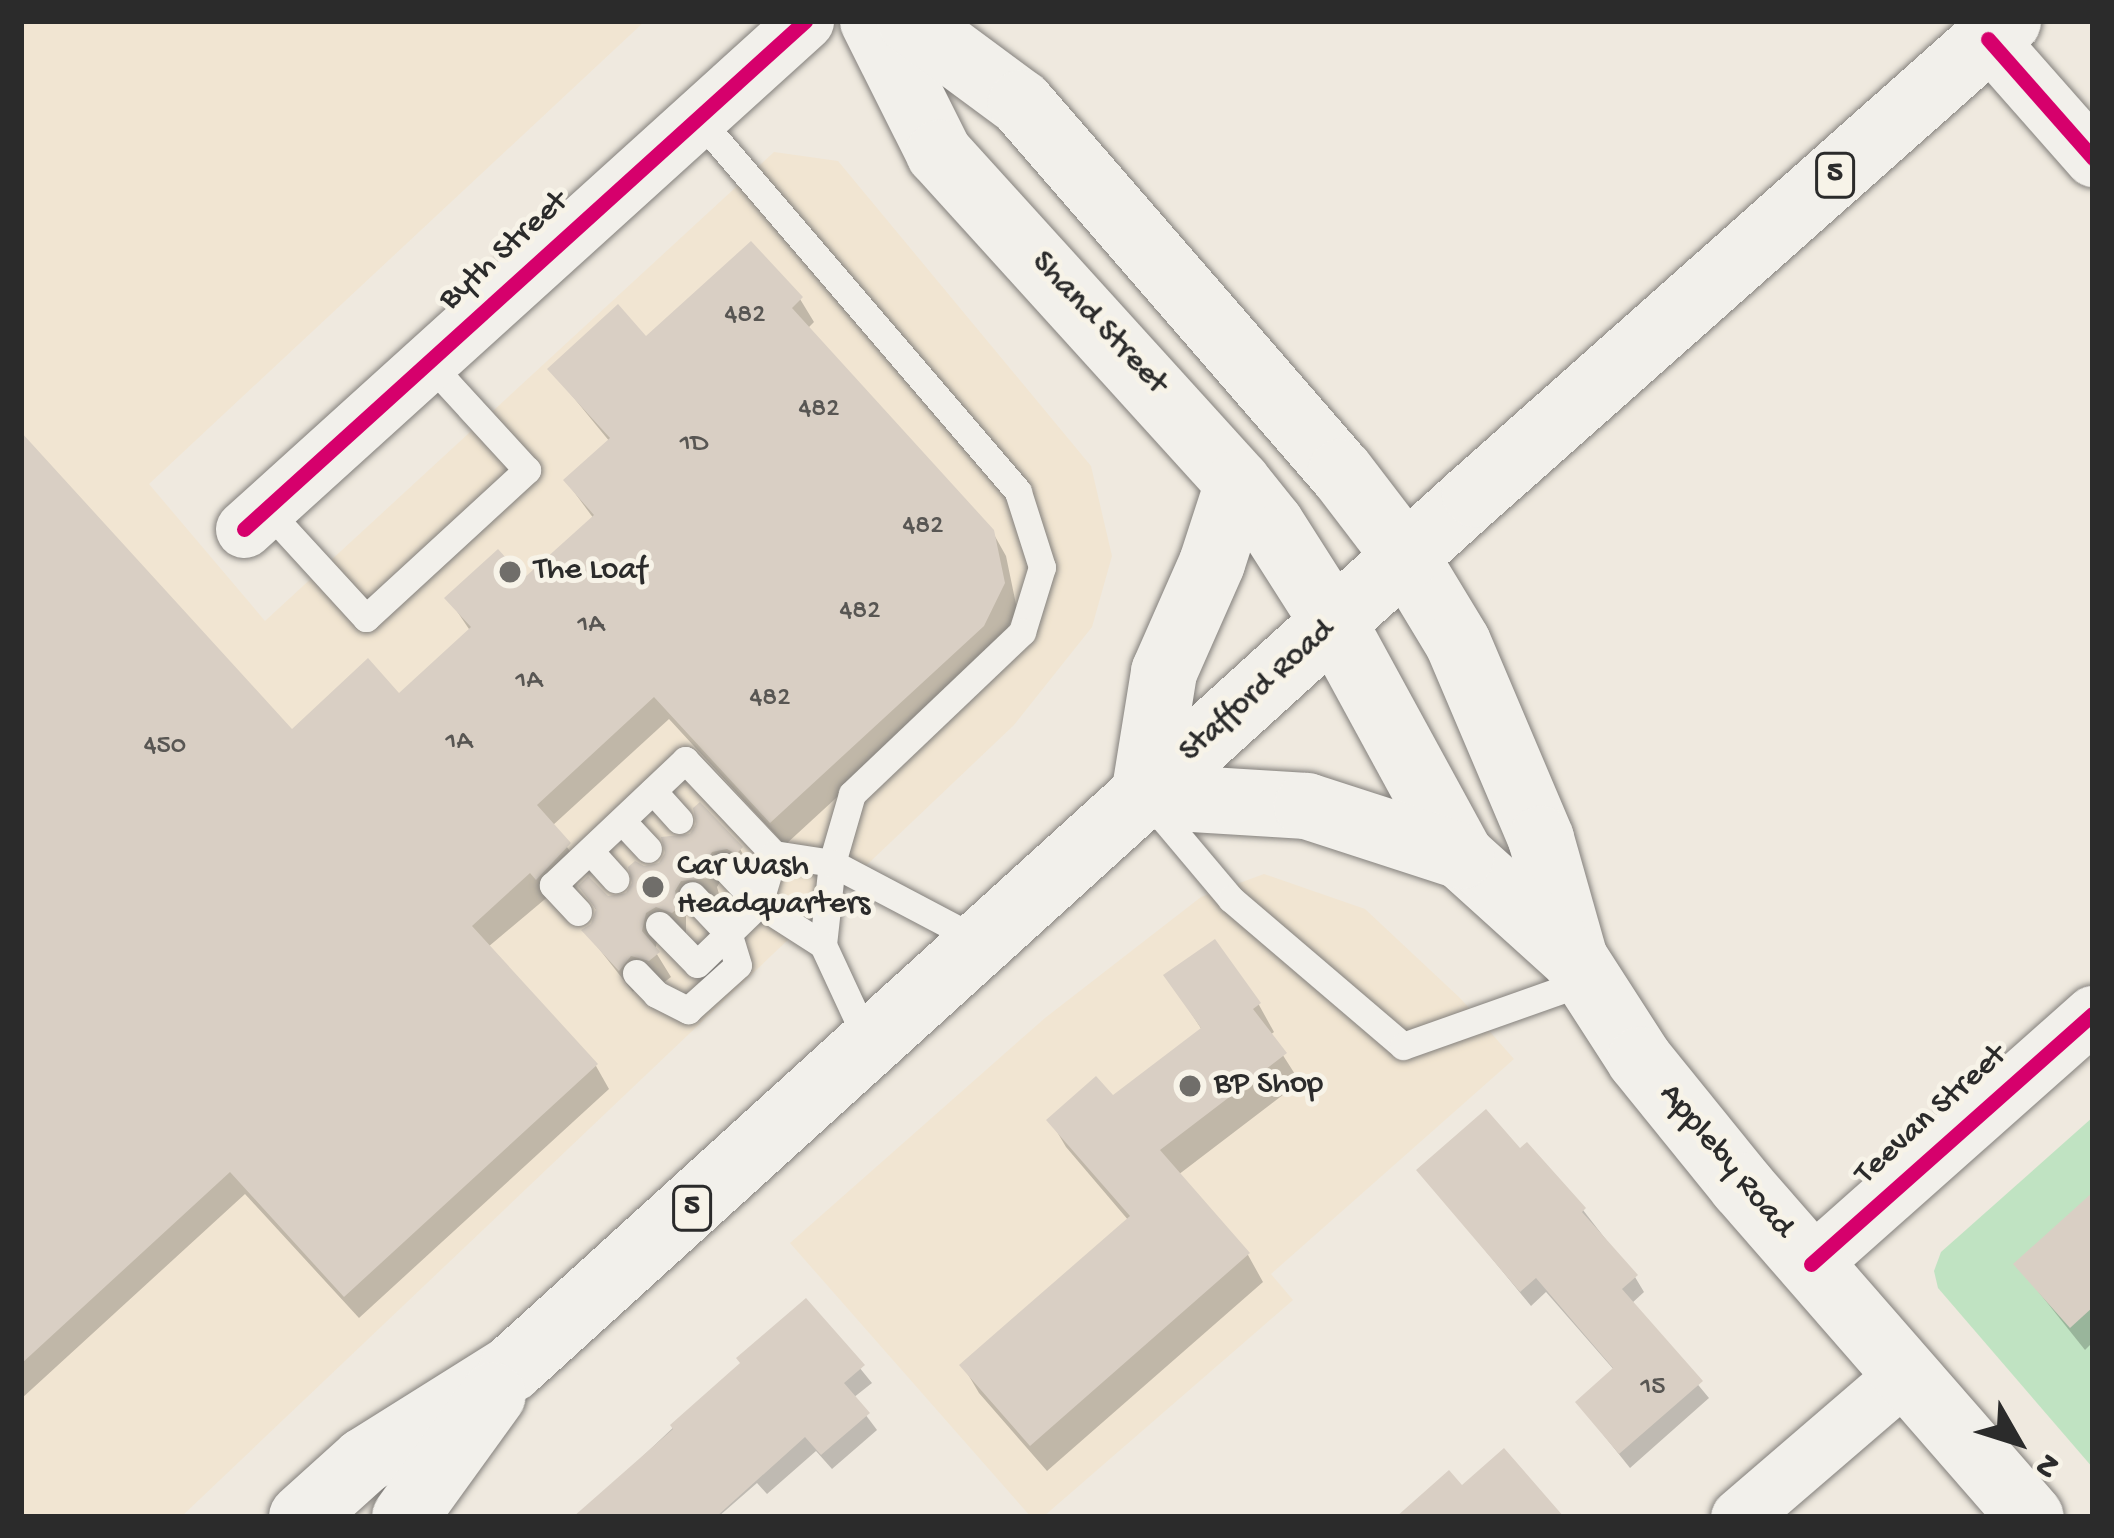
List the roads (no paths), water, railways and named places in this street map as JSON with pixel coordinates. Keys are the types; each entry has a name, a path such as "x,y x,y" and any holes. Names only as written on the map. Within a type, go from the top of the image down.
{"main road":[{"name":"Shand Street","path":"873,21 939,153 1238,483 1271,524 1334,623"},
{"path":"910,21 1021,103 1341,472 1406,557"},
{"name":"Stafford Road","path":"302,1517 364,1461 512,1368 1406,557 1998,30"},
{"path":"1238,483 1211,563 1164,672 1144,796 1307,806 1460,856"},
{"name":"Appleby Road","path":"1406,557 1458,643 1541,839 1582,970"},
{"name":"Appleby Road","path":"1334,623 1460,856 1582,970 1640,1060 2031,1517"},
{"name":"Stafford Road","path":"405,1517 512,1368"}],"street":[{"name":"Byth Street","path":"255,519 806,21"},
{"path":"1998,30 2093,158"},
{"name":"Teevan Street","path":"1811,1264 2093,1014"},
{"path":"1739,1517 1905,1374"}],"lane":[{"path":"698,118 1018,492 1042,567 1022,632 852,794 832,863 823,945 870,1046"},
{"path":"255,519 366,618 527,470 428,362"},
{"path":"578,912 553,886 686,760 774,854 832,863 984,943"},
{"path":"653,791 680,820"},
{"path":"1144,796 1232,899 1403,1046 1582,970"},
{"path":"622,821 648,849"},
{"path":"590,851 615,878"},
{"path":"659,925 697,964 759,904 774,854"},
{"path":"723,866 759,904 823,945"},
{"path":"636,973 656,994 688,1010 738,965 728,933 692,895"}],"place":[{"name":"The Loaf","path":"510,572"},
{"name":"Car Wash Headquarters","path":"653,887"},
{"name":"BP Shop","path":"1190,1086"}]}
